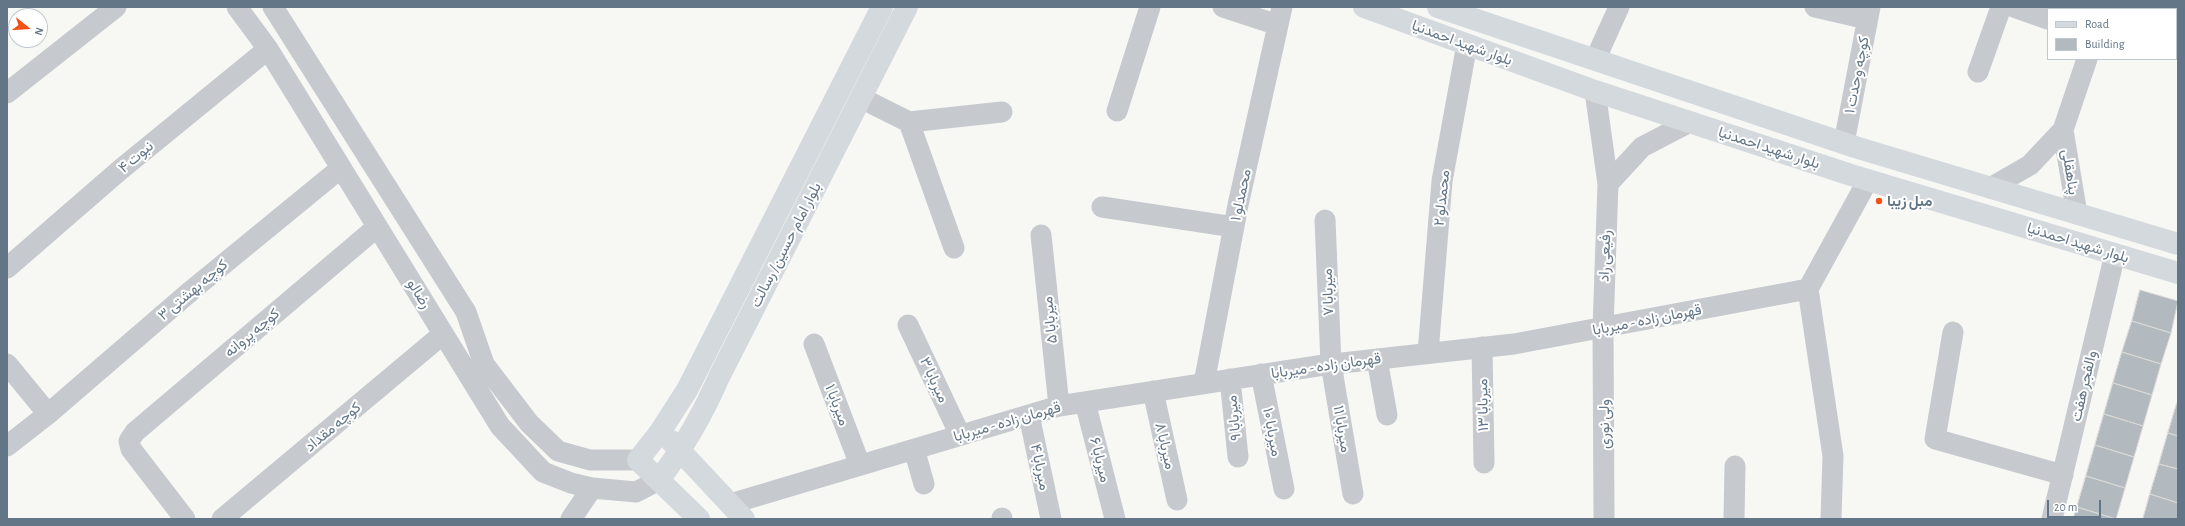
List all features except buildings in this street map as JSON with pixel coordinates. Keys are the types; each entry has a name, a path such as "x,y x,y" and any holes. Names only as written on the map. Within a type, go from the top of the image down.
{"main road":[{"name":"بلوار امام حسین/ رسالت","path":"638,460 660,432 687,390 882,7"},
{"name":"بلوار امام حسین/ رسالت","path":"659,480 681,451 706,406 907,7"},
{"name":"بلوار شهید احمدنیا","path":"1364,7 1596,91 1690,122 1868,180 2178,273"},
{"name":"بلوار شهید احمدنیا","path":"1438,7 1844,143 2178,244"},
{"path":"660,432 681,451 737,512"},
{"path":"638,460 699,519"}],"street":[{"path":"7,93 116,7"},
{"name":"رضالو","path":"237,7 268,49 500,426 543,472 571,483 592,488 636,492 659,480"},
{"name":"رضالو","path":"273,7 466,312 484,364 529,423 558,450 590,460 638,460"},
{"path":"1117,111 1150,7"},
{"path":"1223,7 1280,16"},
{"path":"1594,60 1619,7"},
{"path":"1815,7 1869,13"},
{"path":"1978,72 2001,7"},
{"path":"2014,7 2047,19"},
{"name":"کوچه وحدت ۱","path":"1844,143 1869,13"},
{"name":"محمدلو ۱","path":"1204,383 1234,227 1280,16"},
{"name":"محمدلو ۲","path":"1428,353 1442,181 1467,44"},
{"name":"نبوت ۴","path":"7,268 120,170 268,49"},
{"name":"پناهقلی","path":"1990,188 2030,165 2063,130 2087,60"},
{"name":"رفیعی راد","path":"1596,91 1608,184 1603,328"},
{"path":"861,98 909,122 1002,112"},
{"path":"909,122 954,248"},
{"path":"1608,184 1642,147 1690,122"},
{"name":"پناهقلی","path":"2063,130 2077,214"},
{"name":"کوچه بهشتی ۳","path":"7,446 48,414 192,290 341,168"},
{"path":"1830,519 1833,456 1808,289 1868,180"},
{"path":"1102,207 1234,227"},
{"name":"میربابا ۷","path":"1325,220 1331,364"},
{"name":"کوچه پروانه","path":"185,519 131,449 129,441 134,432 377,227"},
{"name":"میربابا ۵","path":"1041,235 1059,406"},
{"name":"والفجر هفت","path":"2052,519 2115,254"},
{"name":"قهرمان زاده - میربابا","path":"737,512 860,465 1059,406 1331,364 1482,347 1603,328 1808,289"},
{"name":"میربابا ۳","path":"908,325 960,435"},
{"name":"ولی نوری","path":"1603,328 1604,519"},
{"path":"1953,332 1934,439 2063,475"},
{"name":"کوچه مقداد","path":"222,519 444,334"},
{"name":"میربابا ۱","path":"814,344 860,465"},
{"name":"میربابا ۱۳","path":"1482,347 1484,463"},
{"path":"1377,359 1387,415"},
{"path":"7,364 48,414"},
{"name":"میربابا ۱۱","path":"1331,364 1353,494"},
{"name":"میربابا ۱۰","path":"1261,374 1284,489"},
{"name":"میربابا ۹","path":"1230,379 1238,457"},
{"name":"میربابا ۸","path":"1153,391 1177,500"},
{"name":"میربابا ۶","path":"1085,402 1115,519"},
{"name":"میربابا ۴","path":"1029,415 1051,519"},
{"path":"914,449 924,484"},
{"path":"1734,519 1736,466"},
{"path":"571,519 592,488"}],"place":[{"name":"مبل زیبا","path":"1879,201"}]}
